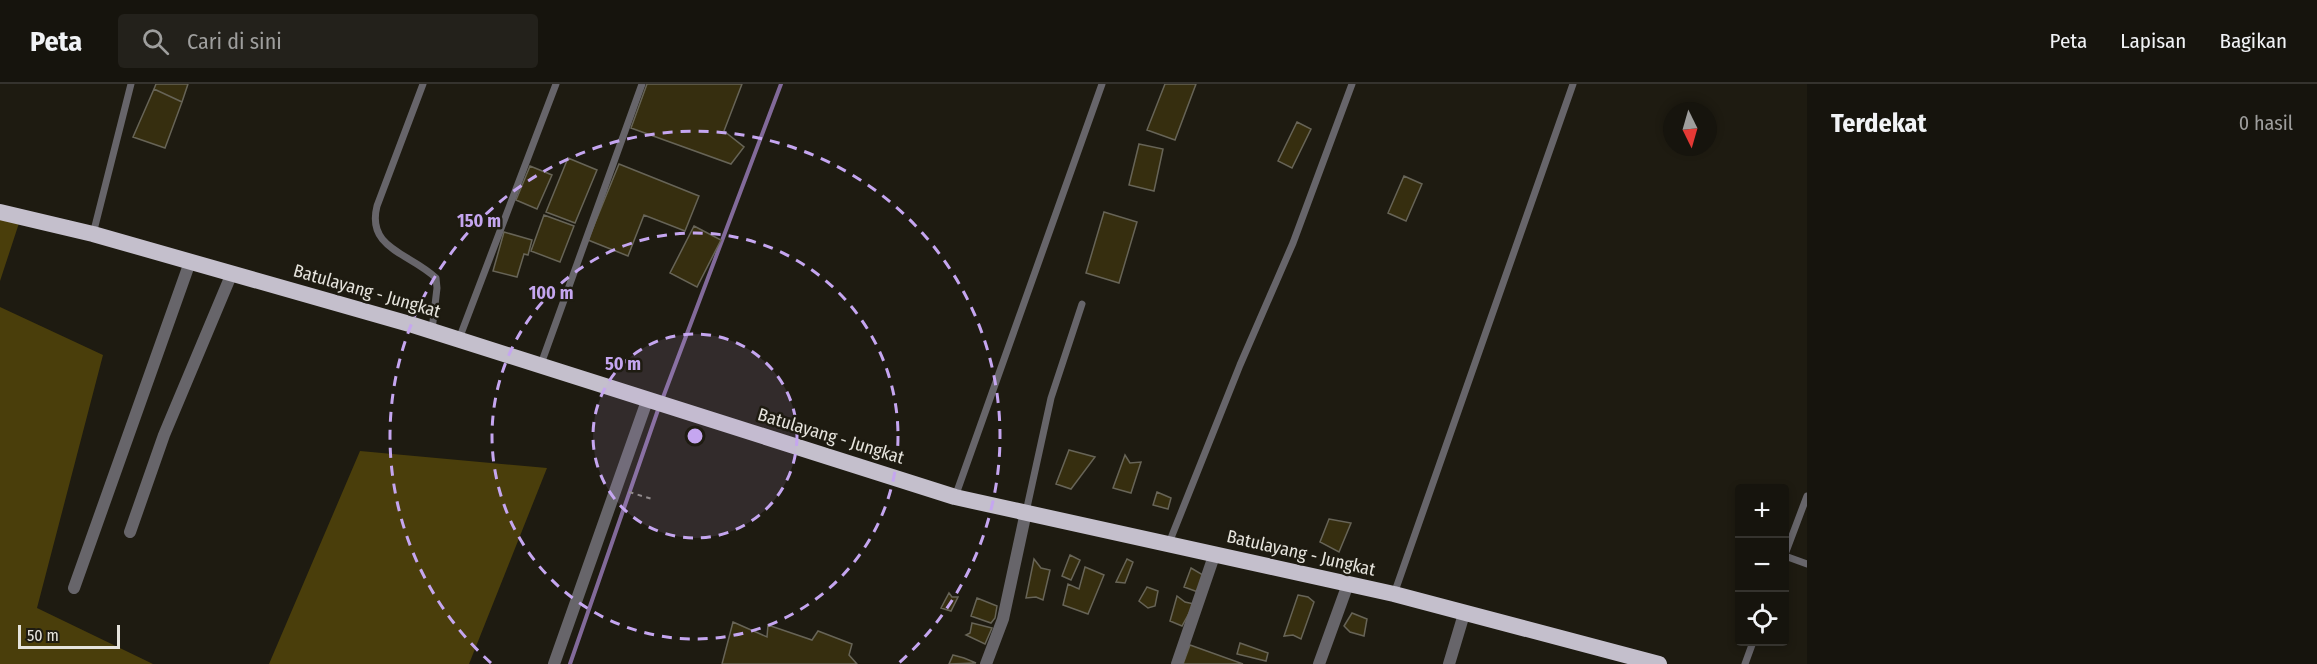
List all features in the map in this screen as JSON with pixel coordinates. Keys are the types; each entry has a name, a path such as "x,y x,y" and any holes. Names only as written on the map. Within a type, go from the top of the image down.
{"highway":[{"name":"Batulayang - Jungkat","path":"0,212 93,234 431,330 955,496 1215,552 1394,594 1659,664"}],"street":[{"path":"74,588 190,262"},
{"path":"130,532 164,435 232,273"},
{"path":"554,664 657,401"},
{"path":"986,664 1003,619 1026,512"},
{"path":"1177,664 1215,552"},
{"path":"1319,664 1348,584"},
{"path":"1449,664 1464,614"}],"lane":[{"path":"93,234 131,84"},
{"path":"423,84 377,206 375,225 378,234 391,248 410,257 436,278 437,288 431,330"},
{"path":"459,339 556,84"},
{"path":"541,364 642,84"},
{"path":"955,496 1102,84"},
{"path":"1170,543 1240,365 1293,243 1352,84"},
{"path":"1394,594 1573,84"},
{"path":"1026,512 1051,398 1082,304"},
{"path":"1789,545 1807,496"},
{"path":"1789,557 1807,564"},
{"path":"1745,664 1752,646"}],"path":[{"path":"623,490 652,499"}],"shaded area":[{"path":"0,212 21,217 0,281"},
{"path":"0,307 103,355 37,608 153,664 0,664"},
{"path":"360,451 547,468 469,664 269,664"}],"building":[{"path":"156,84 188,84 182,102 154,89"},
{"path":"647,84 742,84 724,131 744,147 731,164 631,128"},
{"path":"1165,84 1196,84 1175,140 1147,130"},
{"path":"154,89 182,102 165,148 133,137"},
{"path":"1297,122 1311,129 1292,168 1278,161"},
{"path":"1139,144 1163,149 1154,191 1129,185"},
{"path":"568,158 597,170 575,223 546,212"},
{"path":"619,164 699,196 685,231 644,215 628,256 588,240"},
{"path":"530,166 552,175 537,209 516,200"},
{"path":"1404,176 1422,184 1406,221 1388,213"},
{"path":"1104,212 1137,222 1119,283 1086,273"},
{"path":"544,215 574,226 560,262 531,251"},
{"path":"694,226 721,240 697,287 670,273"},
{"path":"504,232 532,240 528,255 524,254 517,277 493,271"},
{"path":"1069,450 1095,457 1071,489 1056,484"},
{"path":"1125,455 1130,463 1141,462 1131,493 1113,488"},
{"path":"1157,492 1171,498 1168,509 1153,505"},
{"path":"1329,519 1351,523 1339,552 1320,542"},
{"path":"1070,555 1080,560 1071,580 1062,576"},
{"path":"1034,559 1041,568 1050,570 1043,600 1036,597 1026,598"},
{"path":"1127,559 1133,562 1125,583 1116,582"},
{"path":"1085,567 1104,575 1088,614 1063,605 1068,584 1079,589"},
{"path":"1191,568 1203,575 1198,592 1184,587"},
{"path":"1147,587 1158,591 1155,606 1148,608 1139,601"},
{"path":"949,593 952,597 958,597 951,611 941,608"},
{"path":"1298,595 1308,597 1314,602 1301,639 1293,635 1284,636"},
{"path":"1177,596 1185,602 1194,604 1182,626 1170,621"},
{"path":"977,598 997,606 995,618 991,623 971,616"},
{"path":"1352,613 1367,619 1364,636 1350,632 1344,626"},
{"path":"733,622 767,637 768,625 812,640 818,631 852,644 849,655 857,664 722,664"},
{"path":"972,623 992,628 985,644 966,635 970,633"},
{"path":"1240,643 1268,653 1266,661 1237,654"},
{"path":"1190,645 1243,664 1183,664"},
{"path":"953,655 964,658 976,663 949,664"}],"waterway":[{"path":"662,400 781,84"},
{"path":"570,664 659,407"}]}
